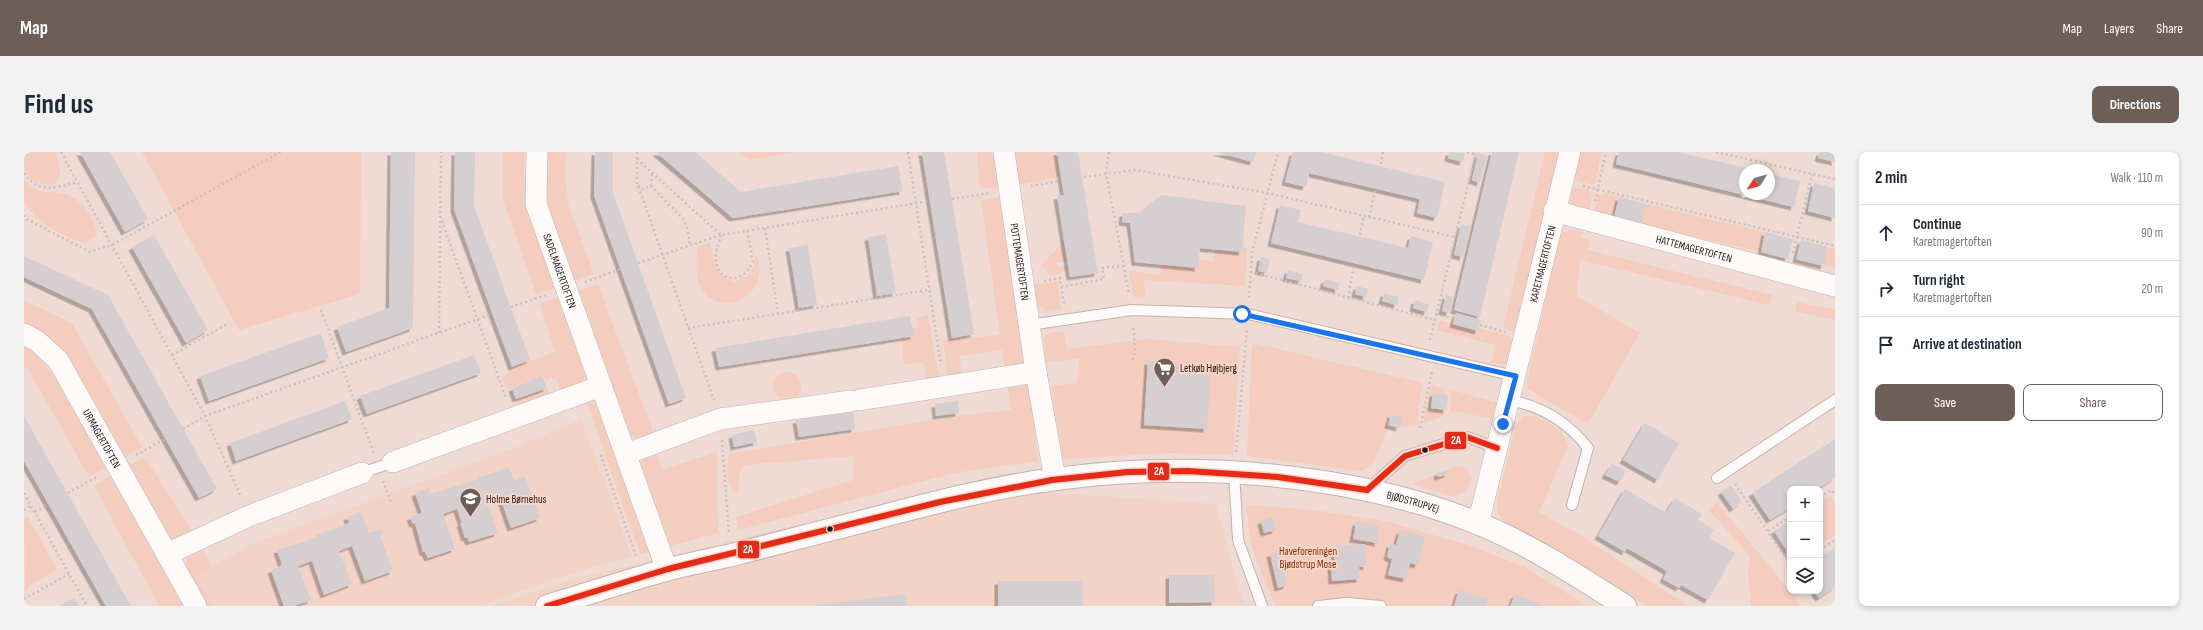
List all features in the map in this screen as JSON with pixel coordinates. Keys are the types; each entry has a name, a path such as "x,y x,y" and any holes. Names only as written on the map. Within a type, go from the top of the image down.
{"street":[{"name":"SADELMAGERTOFTEN","path":"537,152 536,204 667,570"},
{"name":"POTTEMAGERTOFTEN","path":"1004,152 1036,372 1055,479"},
{"name":"KARETMAGERTOFTEN","path":"1478,524 1516,376 1554,212 1570,152"},
{"name":"HATTEMAGERTOFTEN","path":"1554,212 1835,286"},
{"name":"URMAGERTOFTEN","path":"24,334 38,341 58,360 196,606"},
{"path":"626,454 720,419 944,388 1036,372"},
{"path":"167,554 249,516 378,467 514,419 601,386"},
{"name":"BJØDSTRUPVEJ","path":"547,606 667,570 731,556 943,500 1055,479 1130,472 1234,472 1318,482 1367,490 1428,506 1478,524 1539,554 1625,606"}],"lane":[{"path":"1029,325 1132,310 1248,314 1516,376"},
{"path":"1509,400 1524,403 1556,418 1575,432 1588,448 1572,505"},
{"path":"1717,478 1835,400"},
{"path":"1367,490 1405,456 1467,437 1497,448"},
{"path":"1234,472 1238,540 1262,606"},
{"path":"1318,606 1381,606"}],"path":[{"path":"61,152 205,416 249,516"},
{"path":"24,215 26,220 90,252 112,245 281,152"},
{"path":"439,332 441,152"},
{"path":"637,152 636,183 663,255 720,419 731,556"},
{"path":"908,152 944,388"},
{"path":"1109,152 1106,173 1130,301"},
{"path":"1381,164 1383,152"},
{"path":"1420,428 1435,320 1476,153 1467,152"},
{"path":"1591,221 1606,152"},
{"path":"1716,152 1835,179"},
{"path":"636,158 721,235"},
{"path":"1084,177 1135,170 1267,193 1455,237"},
{"path":"651,186 653,182 652,172"},
{"path":"24,173 38,186 51,189 78,182"},
{"path":"1788,274 1812,174"},
{"path":"1025,187 1060,181"},
{"path":"1562,181 1835,246"},
{"path":"636,183 642,189 651,186"},
{"path":"651,186 683,220 688,230 690,246"},
{"path":"1369,217 1375,191"},
{"path":"952,199 993,192"},
{"path":"638,263 721,235 930,202"},
{"path":"1360,235 1364,215"},
{"path":"440,216 514,419"},
{"path":"765,228 778,314"},
{"path":"721,235 716,252 716,262 719,270 724,275 732,278 739,278 745,275 753,261 747,231"},
{"path":"1348,298 1354,265"},
{"path":"1061,287 1104,279 1102,268 1124,266"},
{"path":"1251,272 1435,320"},
{"path":"1060,278 1066,320"},
{"path":"688,328 929,290"},
{"path":"321,310 392,505"},
{"path":"183,429 205,416 492,314"},
{"path":"1437,314 1454,319"},
{"path":"1133,318 1135,350 1133,360"},
{"path":"172,355 229,323"},
{"path":"599,450 643,577"},
{"path":"1727,472 1787,560"},
{"path":"1823,495 1831,490 1835,496"},
{"path":"24,493 87,606"},
{"path":"35,512 48,504"},
{"path":"24,510 31,506"},
{"path":"1768,531 1787,518"},
{"path":"1823,548 1835,540"},
{"path":"24,599 69,574"}],"shaded area":[{"name":"Holme Børnehus","path":"581,419 632,556 557,578 481,606 212,606 195,576 254,543 514,448"},
{"path":"1057,493 1216,504 1238,586 1245,606 491,606 567,581 896,501"}],"green space":[{"path":"24,152 55,152 60,168 60,175 57,183 42,184 29,178 24,169"},
{"path":"142,152 361,152 360,294 239,330"},
{"path":"503,152 525,152 524,175 530,218 555,288 536,294 503,200"},
{"path":"545,152 566,152 565,179 569,207 594,274 574,281 548,207"},
{"path":"739,152 796,152 749,160"},
{"path":"977,152 994,152 998,187 980,188"},
{"path":"1014,152 1057,152 1061,176 1019,185"},
{"path":"1545,152 1560,152 1517,333 1503,328"},
{"path":"1580,152 1602,152 1594,185 1574,180"},
{"path":"24,179 34,189 39,191 62,193 74,198 88,212 94,223 97,236 84,243 66,236 43,223 24,203"},
{"path":"1573,187 1590,191 1592,196 1588,212 1575,208 1570,201"},
{"path":"1603,193 1619,197 1614,218 1594,213 1598,196"},
{"path":"1000,197 1025,363 1005,368 1002,350 960,356 961,375 948,377 943,340 1000,335 981,200"},
{"path":"1646,204 1765,232 1761,252 1641,224"},
{"path":"1573,230 1583,232 1581,238 1590,240 1588,250 1772,295 1769,305 1580,260 1577,296 1640,333 1588,424 1526,388 1560,233"},
{"path":"1064,241 1068,260 1056,263 1058,267 1069,266 1069,270 1051,276 1042,265"},
{"path":"710,242 714,261 719,271 727,279 734,282 744,278 750,273 754,266 755,256 757,255 759,276 754,288 747,296 730,302 720,302 711,299 704,293 699,284 697,275 697,247"},
{"path":"1243,247 1247,248 1245,286 1144,280 1145,297 1137,299 1134,297 1129,272 1136,271 1160,276 1161,264 1198,268 1199,260 1214,261 1215,249 1242,252"},
{"path":"1828,247 1835,249 1835,268 1824,266"},
{"path":"1058,281 1061,310 1048,312 1037,304 1034,285"},
{"path":"598,284 653,432 641,437 629,435 577,291"},
{"path":"558,297 586,376 582,382 576,386 561,391 555,377 546,380 542,376 507,389 503,380 512,367 555,352 540,304"},
{"path":"24,300 72,323 142,447 124,458 24,325"},
{"path":"1797,302 1835,310 1835,320 1795,311"},
{"path":"928,315 939,379 927,381 923,362 904,364 901,338 912,328 918,327 917,318"},
{"path":"1440,320 1478,331 1479,328 1515,338 1509,362 1505,365 1491,363 1495,345 1437,330"},
{"path":"1052,332 1064,332 1066,349 1146,339 1240,347 1233,455 1169,453 1063,459 1051,386 1077,383 1079,359 1045,362 1044,337"},
{"path":"1257,344 1423,383 1418,407 1419,425 1399,428 1388,425 1375,460 1365,469 1359,471 1247,456 1252,346"},
{"path":"24,346 36,355 48,368 59,384 70,401 106,468 89,477 28,369 24,366"},
{"path":"787,372 797,376 801,386 797,396 787,400 777,396 773,386 777,376"},
{"path":"1029,385 1038,461 954,473 739,530 736,517 853,480 854,456 744,465 740,470 738,495 731,487 729,482 727,471 728,454 956,416 1011,410 1008,388"},
{"path":"1432,385 1445,389 1444,416 1423,424"},
{"path":"547,388 549,394 518,406 516,399"},
{"path":"1451,390 1498,403 1497,420 1459,412 1450,413"},
{"path":"590,402 597,406 649,552 640,554 587,403"},
{"path":"1524,416 1537,417 1551,424 1562,434 1568,446 1539,512 1575,532 1689,606 1646,606 1504,522 1498,513 1497,501 1516,424"},
{"path":"717,452 718,533 670,546 641,466 644,457 657,454 662,470"},
{"path":"145,457 192,531 176,540 169,540 128,466"},
{"path":"1454,467 1468,469 1471,479 1467,490 1456,497 1412,484"},
{"path":"110,476 183,605 182,606 159,606 94,486"},
{"path":"1830,495 1835,503 1835,536 1823,543 1823,522 1823,500"},
{"path":"1717,502 1787,588 1787,594 1792,594 1802,606 1751,606 1748,575 1750,556 1709,510"},
{"name":"Haveforeningen Bjødstrup Mose","path":"1246,505 1315,510 1389,522 1468,545 1525,567 1587,606 1275,606 1251,545"},
{"path":"28,517 57,570 32,584 25,591 24,519"},
{"path":"203,550 212,567 195,576 212,606 206,606 185,568 187,559"}],"building":[{"path":"80,152 110,152 148,219 125,232"},
{"path":"391,152 415,152 413,328 346,352 337,327 389,308"},
{"path":"455,152 475,152 474,206 530,360 512,367 454,209"},
{"path":"595,152 613,152 613,193 686,398 669,404 594,195"},
{"path":"656,152 695,152 741,192 898,166 903,191 733,218"},
{"path":"922,152 944,152 974,334 952,338"},
{"path":"1057,152 1078,152 1098,273 1070,277 1057,196 1064,195"},
{"path":"1216,152 1256,152 1253,162"},
{"path":"1293,152 1322,152 1445,182 1437,218 1417,213 1420,199 1309,173 1306,187 1285,182"},
{"path":"1449,152 1465,153 1463,162 1448,158"},
{"path":"1492,152 1519,152 1480,317 1454,310"},
{"path":"1619,152 1677,152 1739,166 1739,194 1616,164"},
{"path":"1820,152 1835,152 1835,162 1818,158"},
{"path":"1478,153 1487,156 1480,183 1472,180"},
{"path":"1775,175 1800,181 1794,207 1765,200 1775,200"},
{"path":"1814,183 1835,188 1835,218 1808,211"},
{"path":"1161,195 1246,206 1242,252 1200,248 1198,268 1135,262 1130,223 1122,222 1123,213 1139,213"},
{"path":"1619,197 1646,204 1641,224 1614,218"},
{"path":"1280,205 1301,210 1298,222 1408,248 1411,236 1433,242 1424,280 1271,243"},
{"path":"1461,224 1470,226 1463,257 1454,255"},
{"path":"1765,232 1793,239 1788,259 1761,252"},
{"path":"886,234 896,293 877,296 868,237"},
{"path":"154,235 208,330 186,343 132,247"},
{"path":"1801,240 1828,247 1824,266 1796,259"},
{"path":"808,245 817,305 799,308 789,248"},
{"path":"24,256 108,295 217,489 199,498 92,309 24,277"},
{"path":"1261,257 1270,259 1267,273 1258,271"},
{"path":"1288,270 1303,274 1301,281 1286,278"},
{"path":"1325,279 1339,283 1338,290 1323,286"},
{"path":"1357,286 1368,289 1366,297 1355,294"},
{"path":"1384,293 1399,297 1397,305 1382,301"},
{"path":"1446,295 1453,297 1449,313 1442,311"},
{"path":"1415,300 1429,305 1427,312 1413,308"},
{"path":"1456,313 1481,320 1478,331 1453,324"},
{"path":"910,316 914,336 719,367 715,348"},
{"path":"321,333 329,358 209,401 200,376"},
{"path":"474,355 481,373 367,414 360,396"},
{"path":"1148,361 1211,366 1207,429 1144,425"},
{"path":"542,376 547,388 516,399 512,388"},
{"path":"1433,393 1448,395 1446,410 1431,408"},
{"path":"345,401 352,419 236,461 230,443"},
{"path":"958,401 959,413 936,416 935,404"},
{"path":"853,412 855,429 799,437 796,420"},
{"path":"1391,414 1402,417 1399,428 1388,425"},
{"path":"24,416 131,606 106,606 24,461"},
{"path":"1645,423 1679,443 1658,480 1623,460"},
{"path":"754,430 757,442 734,447 732,435"},
{"path":"1835,439 1835,478 1823,486 1787,486 1787,510 1770,520 1752,493"},
{"path":"1612,464 1626,471 1620,482 1605,475"},
{"path":"509,467 514,480 525,476 540,518 511,528 499,494 486,499 498,533 469,542 467,537 465,538 457,509 443,514 455,549 428,558 425,552 423,552 415,523 413,524 410,517 422,513 415,493 429,488 431,494 479,479 478,478"},
{"path":"1447,470 1448,474 1438,477 1437,473"},
{"path":"1731,485 1742,502 1733,509 1721,492"},
{"path":"1625,489 1666,513 1675,498 1702,514 1698,520 1714,530 1709,538 1735,553 1708,600 1681,585 1679,588 1663,579 1667,571 1627,548 1625,552 1598,536"},
{"path":"361,512 369,533 381,529 383,535 380,536 393,571 365,581 352,546 339,551 352,584 324,595 312,561 298,566 311,600 294,606 284,606 271,570 282,565 277,550 316,538 315,536 349,523 347,517"},
{"path":"1273,517 1276,530 1264,533 1261,521"},
{"path":"1356,522 1379,525 1378,543 1353,539"},
{"path":"1787,523 1787,550 1774,531"},
{"path":"1400,530 1425,536 1418,565 1410,563 1406,579 1388,575 1392,559 1387,557 1390,544 1396,545"},
{"path":"1365,544 1367,566 1359,567 1360,579 1332,581 1331,565 1335,565 1334,546"},
{"path":"1835,547 1835,587 1819,598 1816,594 1823,594 1823,555"},
{"path":"1279,551 1287,585 1278,588 1270,554"},
{"path":"1169,575 1214,575 1215,602 1169,603"},
{"path":"998,581 1083,581 1083,606 998,606"},
{"path":"1459,590 1488,599 1486,606 1454,606"},
{"path":"906,594 907,606 815,606 815,605"},
{"path":"1515,594 1540,604 1540,606 1510,606"},
{"path":"74,598 79,606 59,606"}],"transit line":[{"name":"2A","path":"1367,490 1405,456 1467,437 1497,448"},
{"name":"2A","path":"547,606 668,569 940,502 1052,480 1128,472 1188,471 1278,477 1367,490"}],"place":[{"name":"Letkøb Højbjerg","path":"1165,388"},
{"name":"Holme Børnehus","path":"470,518"}],"route":[{"path":"1242,314 1248,314 1516,376 1503,424"}]}
